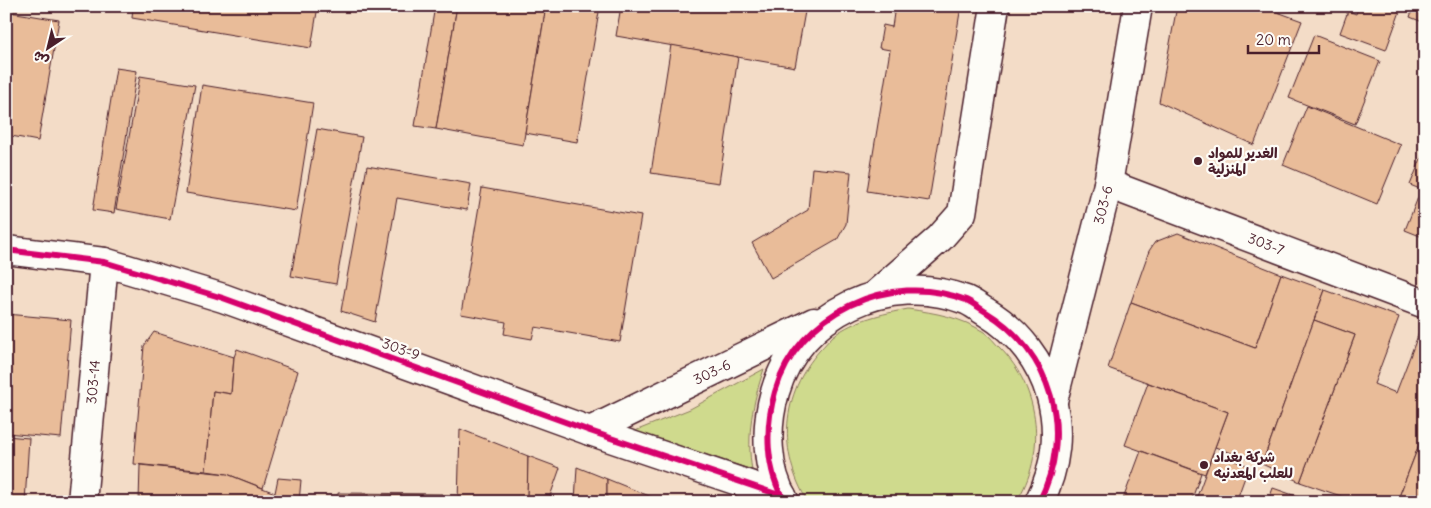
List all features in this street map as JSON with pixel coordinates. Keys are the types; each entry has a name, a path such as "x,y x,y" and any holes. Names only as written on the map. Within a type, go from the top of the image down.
{"street":[{"path":"876,294 940,238 962,213 995,6"},
{"name":"303-6","path":"1053,401 1108,184 1138,6"},
{"name":"303-7","path":"1108,184 1425,304"},
{"name":"303-9","path":"6,250 104,262 223,298 783,499"},
{"name":"303-14","path":"82,502 104,262"},
{"path":"876,294 922,290 966,300 1006,324 1036,358 1053,401 1057,441 1050,482 1039,502"},
{"name":"303-6","path":"590,431 834,312 876,294"},
{"path":"783,499 769,456 768,414 780,374 789,360 803,339 834,312"}],"shaded area":[{"path":"6,6 1425,6 1425,502 6,502"}],"green space":[{"path":"908,309 957,319 975,327 984,332 1014,364 1031,402 1035,422 1035,443 1032,463 1026,483 1016,502 808,502 798,483 791,463 788,444 791,404 797,385 807,367 833,336 860,321"},
{"path":"764,369 750,432 752,470 635,431 690,409"}],"building":[{"path":"133,6 318,6 311,48 132,18"},
{"path":"435,6 457,6 436,129 415,126"},
{"path":"457,6 546,6 523,145 436,129"},
{"path":"546,6 600,6 577,142 525,133"},
{"path":"621,6 806,6 795,67 616,36"},
{"path":"895,6 961,6 929,201 867,191 890,50 879,48 883,25 892,27"},
{"path":"1177,6 1261,6 1302,21 1254,145 1159,102"},
{"path":"1359,6 1402,6 1386,50 1340,33 1348,11 1356,14"},
{"path":"1414,6 1425,6 1425,23 1410,17"},
{"path":"10,12 59,20 38,141 6,135 6,31"},
{"path":"1314,35 1380,61 1355,124 1289,98"},
{"path":"671,45 738,57 719,183 651,173"},
{"path":"116,68 137,71 114,213 93,210"},
{"path":"140,76 195,85 170,219 116,209"},
{"path":"202,85 313,103 296,211 186,193"},
{"path":"1307,106 1401,145 1377,204 1283,165"},
{"path":"317,129 362,137 336,284 291,276"},
{"path":"1425,149 1425,191 1410,185"},
{"path":"367,166 471,184 467,210 397,198 375,322 341,311"},
{"path":"812,168 851,172 846,224 837,240 771,278 752,243 808,210"},
{"path":"482,188 641,216 620,342 535,327 532,339 504,334 506,322 461,314"},
{"path":"1421,190 1425,191 1425,238 1405,230"},
{"path":"1178,233 1281,274 1255,348 1131,302 1149,251 1155,242"},
{"path":"1281,274 1325,290 1262,464 1215,447 1228,412 1108,368 1131,302 1255,348"},
{"path":"1325,290 1399,317 1374,384 1396,393 1422,325 1425,327 1425,429 1397,502 1358,502 1300,482 1355,335 1314,320"},
{"path":"6,314 71,320 61,438 6,433"},
{"path":"1314,320 1355,335 1300,482 1262,464"},
{"path":"154,332 234,357 231,394 213,391 206,471 134,464 144,346"},
{"path":"237,349 298,371 263,488 227,474 206,471 213,391 231,394 234,357"},
{"path":"1148,383 1228,412 1205,474 1125,445"},
{"path":"460,429 528,456 527,502 458,502"},
{"path":"1425,429 1425,502 1397,502"},
{"path":"6,436 29,438 25,502 6,502"},
{"path":"1141,451 1201,473 1191,502 1122,502"},
{"path":"1213,453 1249,466 1236,502 1195,502"},
{"path":"528,456 560,468 548,502 527,502"},
{"path":"140,465 227,474 275,493 278,478 301,480 299,502 139,502"},
{"path":"577,467 607,479 607,502 575,502"},
{"path":"607,479 664,502 607,502"},
{"path":"1273,488 1313,502 1268,502"},
{"path":"338,493 442,494 442,502 338,502"}],"cycle path":[{"path":"6,250 104,262 223,298 590,431 782,496"},
{"path":"785,502 778,489 770,462 768,433 775,392 787,364 804,340 825,320 850,305 878,295 907,291 937,292 966,300 1009,329 1027,349 1041,371 1051,396 1055,422 1055,448 1050,475 1039,502"}],"place":[{"name":"الغدير للمواد المنزلية","path":"1198,161"},
{"name":"شركة بغداد للعلب المعدنيه","path":"1204,465"}]}
